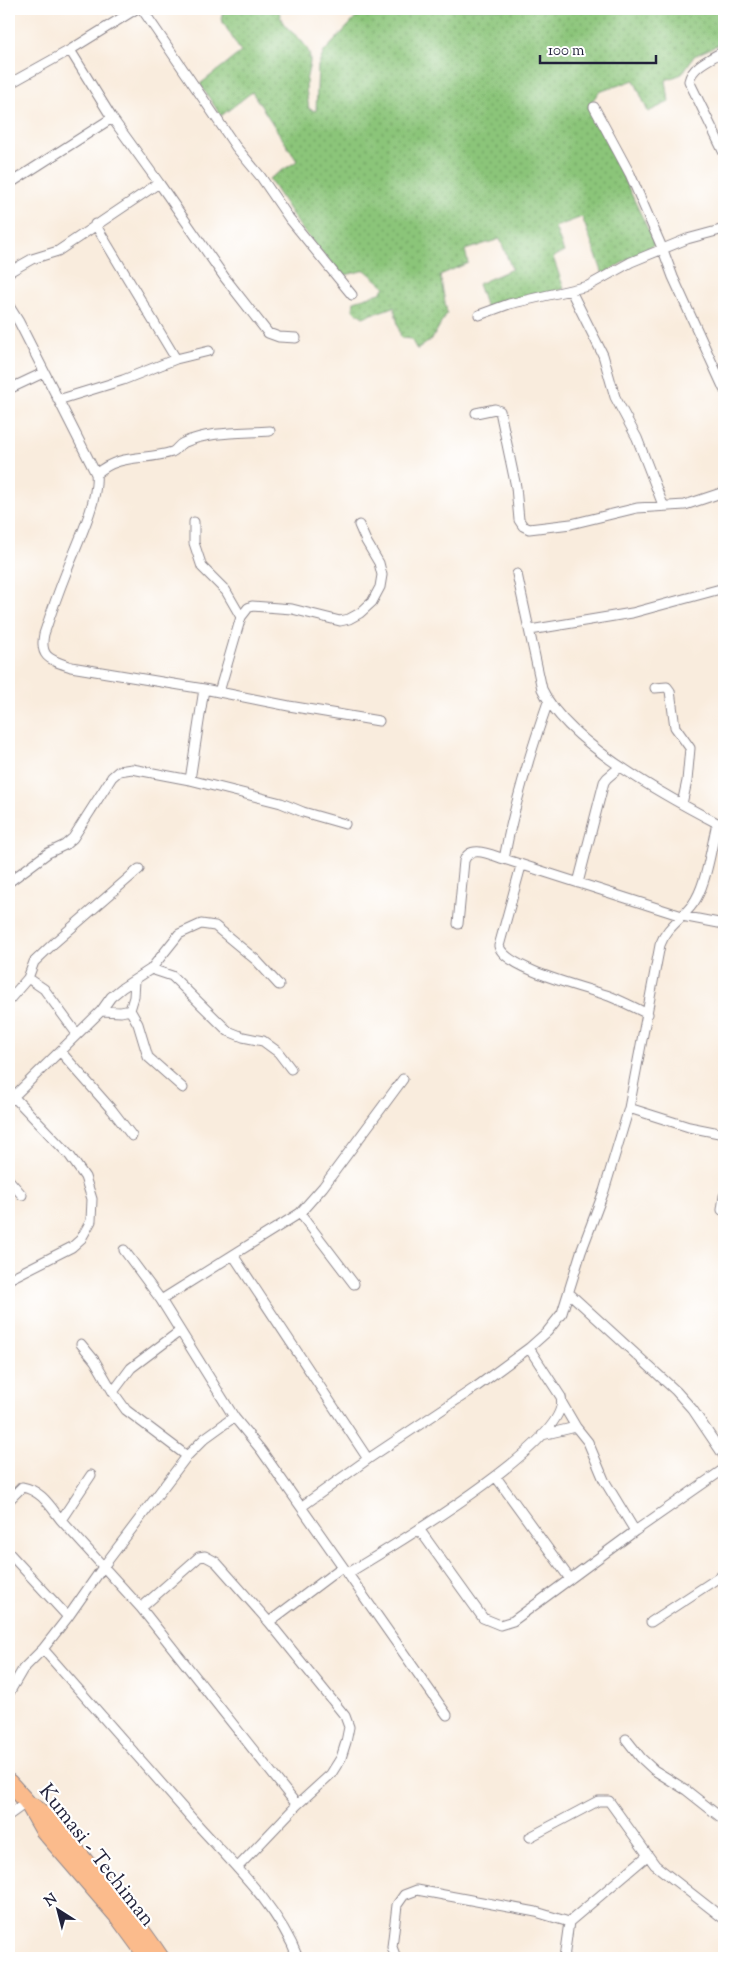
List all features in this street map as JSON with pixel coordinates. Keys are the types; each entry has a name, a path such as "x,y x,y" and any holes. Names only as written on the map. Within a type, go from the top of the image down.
{"highway":[{"name":"Kumasi - Techiman","path":"9,1782 28,1802 43,1830 118,1917 148,1958"},
{"path":"28,1802 44,1813 58,1828 135,1920 160,1958"}],"street":[{"path":"9,84 70,50 136,9"},
{"path":"142,9 236,147 262,177 289,218 352,295"},
{"path":"70,50 112,118 226,278 268,333 279,337 296,338"},
{"path":"724,51 694,70 689,82 724,153"},
{"path":"594,107 630,174 724,389"},
{"path":"9,184 112,118"},
{"path":"9,272 32,259 58,251 95,224 159,183"},
{"path":"95,224 176,359"},
{"path":"479,315 510,304 571,292 588,286 631,262 688,239 724,229"},
{"path":"571,292 603,355 615,397 637,438 663,505"},
{"path":"9,306 19,322 43,373 96,474 95,494 87,519 44,634 42,644 44,653 50,660 70,667 379,721"},
{"path":"58,400 123,380 176,359 209,351"},
{"path":"9,389 43,373"},
{"path":"476,413 495,409 500,411 516,487 519,520 523,526 529,529 571,524 637,508 685,505 724,492"},
{"path":"96,474 106,466 117,461 173,452 181,443 191,440 226,433 270,431"},
{"path":"194,522 194,543 202,567 226,591 241,617"},
{"path":"219,692 241,617 248,608 252,606 292,609 340,621 349,619 372,602 380,587 382,575 379,563 366,541 360,525"},
{"path":"302,1507 368,1459 476,1387 529,1348 556,1323 562,1314 581,1252 604,1191 629,1108 663,936 696,899 720,823 682,804 620,767 561,718 548,702 542,689 517,574"},
{"path":"530,630 632,613 724,588"},
{"path":"655,688 667,688 670,691 675,727 690,748 688,781 682,804"},
{"path":"190,780 204,689"},
{"path":"504,859 530,752 548,702"},
{"path":"578,883 604,782 620,767"},
{"path":"9,882 48,852 65,845 73,838 112,778 119,771 132,769 190,780 280,803 345,824"},
{"path":"458,924 464,861 470,852 478,851 682,916 724,924"},
{"path":"521,866 499,946 502,953 531,971 610,996 648,1014"},
{"path":"9,1000 28,978 34,962 139,869"},
{"path":"9,1279 72,1247 82,1239 90,1221 92,1199 85,1177 70,1156 10,1097 60,1052 101,1011 112,997 151,969 179,934 201,924 215,926 256,960 279,985"},
{"path":"151,969 172,976 228,1030 243,1037 262,1041 278,1052 291,1070"},
{"path":"28,978 44,989 77,1034"},
{"path":"135,980 134,997 130,1010 142,1035 148,1057 184,1088"},
{"path":"101,1011 121,1012 130,1010"},
{"path":"60,1052 112,1110 132,1136"},
{"path":"161,1300 300,1213 323,1187 403,1079"},
{"path":"629,1108 689,1127 724,1134"},
{"path":"9,1180 22,1195"},
{"path":"722,1210 724,1196"},
{"path":"300,1213 354,1284"},
{"path":"124,1250 161,1300 234,1417 261,1450 302,1507 447,1715"},
{"path":"233,1255 368,1459"},
{"path":"569,1293 619,1336 676,1391 694,1410 724,1456"},
{"path":"112,1392 132,1368 180,1331"},
{"path":"81,1344 95,1361 112,1392 126,1410 187,1456"},
{"path":"529,1348 561,1397 562,1403 576,1427 588,1442 604,1480 635,1531"},
{"path":"269,1622 345,1570 419,1529 496,1477 525,1453 541,1436 556,1418 562,1403"},
{"path":"9,1693 23,1669 43,1649 68,1617 103,1566 187,1456 205,1438 234,1417"},
{"path":"541,1436 576,1427"},
{"path":"419,1529 483,1618 500,1625 513,1621 635,1531 724,1469"},
{"path":"62,1520 90,1475"},
{"path":"496,1477 570,1578"},
{"path":"9,1500 22,1487 32,1489 40,1494 141,1608 297,1805"},
{"path":"9,1553 68,1617"},
{"path":"141,1608 199,1557 205,1556 216,1562 269,1622 345,1716 349,1727 341,1758 331,1774 297,1805 237,1868"},
{"path":"651,1622 724,1574"},
{"path":"43,1649 237,1868 275,1915 288,1936 298,1958"},
{"path":"626,1739 641,1758 654,1770 686,1790 724,1820"},
{"path":"530,1837 598,1801 605,1800 613,1806 647,1856 666,1875 724,1920"},
{"path":"9,1815 28,1802"},
{"path":"564,1958 570,1922 647,1856"},
{"path":"396,1958 392,1947 397,1905 404,1895 417,1890 536,1912 570,1922"}],"green space":[{"path":"224,9 279,9 282,21 309,52 310,61 306,80 307,94 309,109 316,111 318,66 324,52 364,9 724,9 724,42 694,56 682,74 666,80 669,102 648,112 634,80 599,92 589,105 655,244 603,274 582,217 555,227 564,252 553,257 564,289 486,308 478,284 512,269 500,239 465,250 468,263 440,275 447,313 432,339 417,350 411,339 401,338 394,307 363,317 353,310 354,301 380,293 385,287 365,270 342,276 301,228 269,179 297,161 252,92 221,116 200,84 241,52 221,19"}]}
